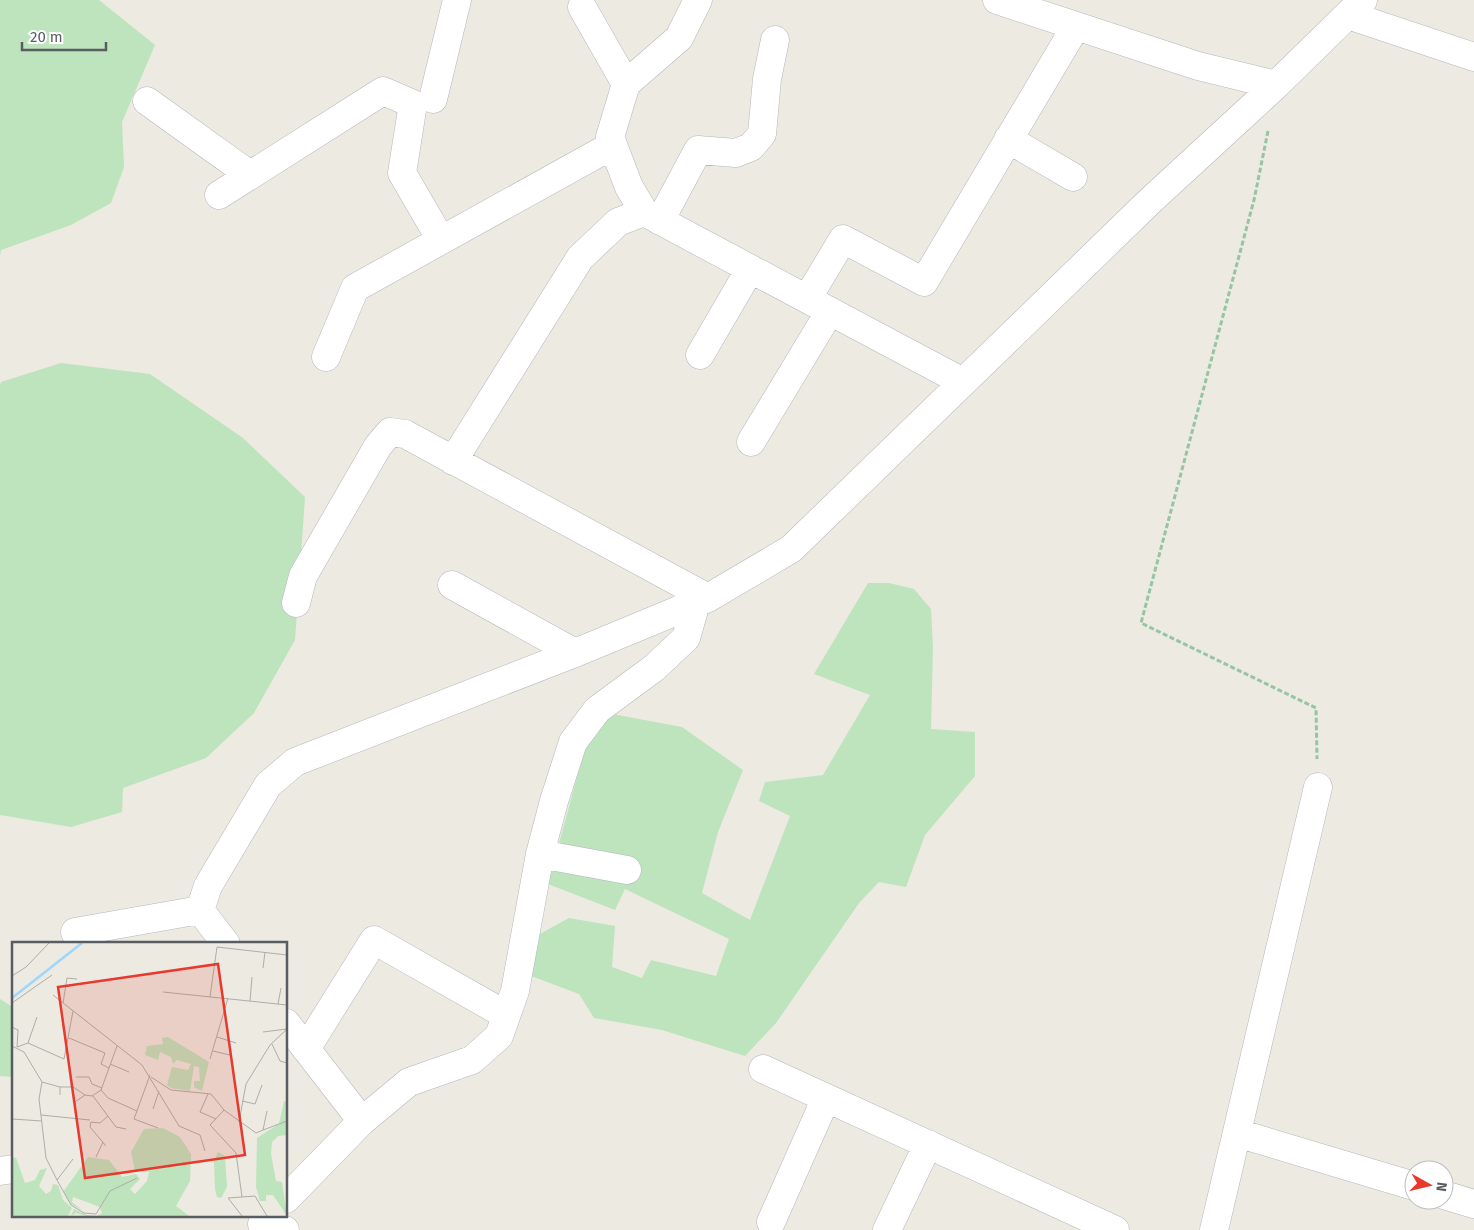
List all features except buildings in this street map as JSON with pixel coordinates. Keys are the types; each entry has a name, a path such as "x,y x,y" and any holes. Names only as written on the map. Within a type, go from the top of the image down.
{"street":[{"path":"432,99 457,0"},
{"path":"698,0 679,38 626,84 610,137 629,188 652,217 964,382"},
{"path":"997,0 1070,16 1198,66 1276,85"},
{"path":"582,7 626,84"},
{"path":"200,910 208,886 268,785 295,762 575,653 702,601 791,549 1150,202 1276,85 1355,8 1474,57"},
{"path":"751,442 819,305 843,239 924,282 1008,139 1070,16"},
{"path":"453,461 580,258 618,222 652,217 698,150 736,153 751,147 762,134 768,79 775,40"},
{"path":"219,195 383,91 413,104 402,173 441,240"},
{"path":"147,101 250,175"},
{"path":"1008,139 1074,177"},
{"path":"326,357 355,288 614,145"},
{"path":"700,355 750,269"},
{"path":"296,603 303,576 378,446 390,432 405,434 702,601"},
{"path":"452,585 575,653"},
{"path":"288,1197 362,1121 409,1082 472,1060 499,1036 515,991 540,854 554,801 573,742 597,710 654,668 686,638 702,601"},
{"path":"1214,1230 1318,787"},
{"path":"540,854 627,870"},
{"path":"76,932 200,910"},
{"path":"200,910 224,942"},
{"path":"306,1049 374,940 506,1015"},
{"path":"288,1026 362,1121"},
{"path":"763,1069 1115,1230"},
{"path":"771,1222 826,1098"},
{"path":"1237,1133 1404,1183"},
{"path":"887,1230 928,1144"},
{"path":"1454,1198 1474,1204"}],"path":[{"path":"1276,85 1254,200 1141,623 1316,708 1318,787"}],"green space":[{"path":"0,0 99,0 155,45 122,122 124,167 111,203 71,225 1,250 0,256"},
{"path":"61,363 150,374 243,438 305,497 295,640 254,713 206,758 123,788 122,812 71,827 0,815 0,385 1,382"},
{"path":"868,583 889,583 914,589 931,609 933,647 931,729 975,732 975,776 925,835 906,887 879,882 859,903 776,1023 745,1056 662,1030 594,1018 579,994 531,976 538,935 569,918 615,926 612,967 642,978 651,960 716,976 729,939 625,889 615,910 548,884 586,744 612,714 682,727 743,770 718,832 702,893 750,920 790,816 759,801 765,782 823,775 870,695 814,674"},
{"path":"0,999 12,1007 12,1077 0,1076"}]}
